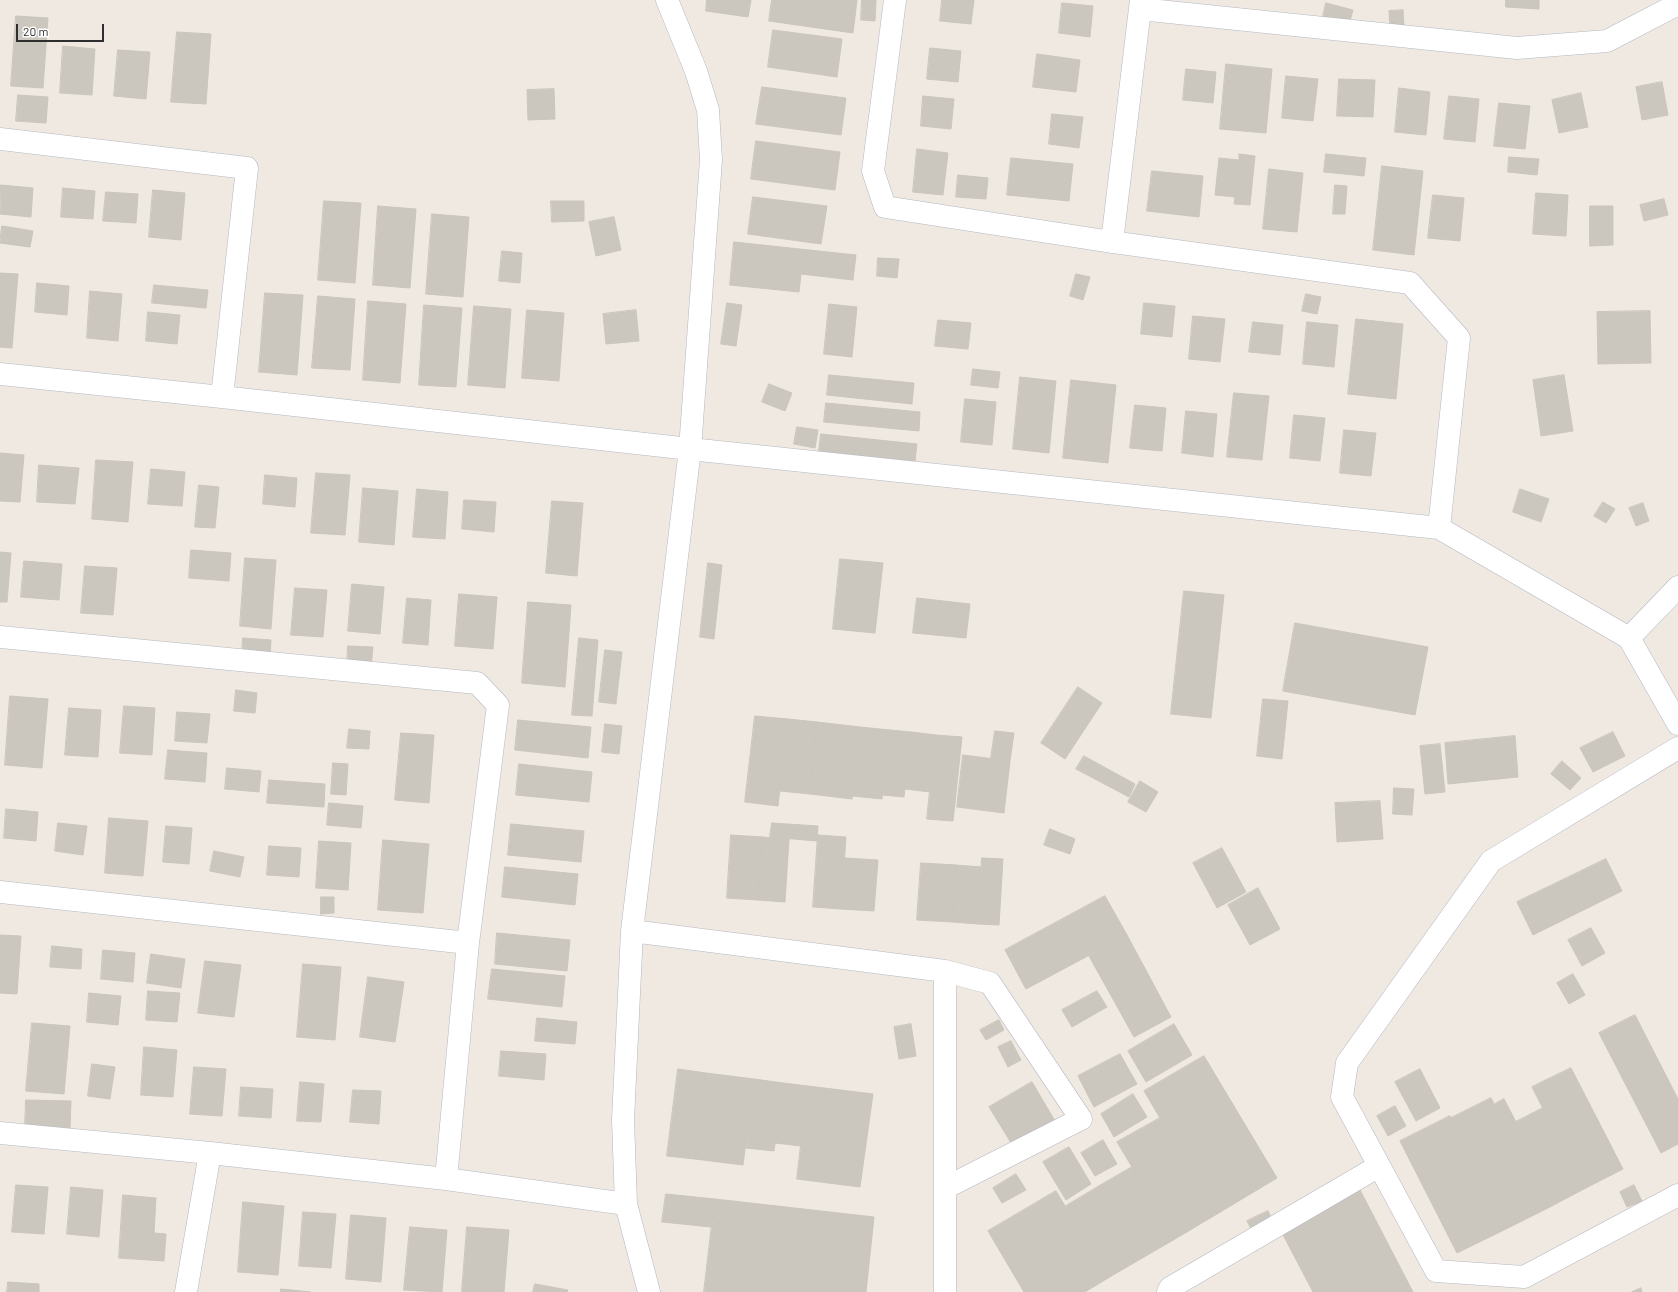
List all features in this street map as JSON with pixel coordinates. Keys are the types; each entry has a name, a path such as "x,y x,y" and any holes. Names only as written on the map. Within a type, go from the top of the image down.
{"street":[{"path":"649,1292 626,1204 623,1120 632,931 690,449 711,160 708,110 696,71 667,0"},
{"path":"895,0 873,171 885,206 1112,242 1410,283 1458,338 1440,528"},
{"path":"1112,242 1141,5 1517,48 1607,41 1677,6"},
{"path":"0,139 247,168 222,397"},
{"path":"0,374 690,449 1440,528 1629,638 1678,724"},
{"path":"1629,638 1678,587"},
{"path":"0,637 477,683 498,704 468,943 446,1179"},
{"path":"1678,748 1491,861 1347,1063 1342,1097 1436,1271 1488,1283 1524,1277 1678,1195"},
{"path":"0,892 468,943"},
{"path":"632,931 945,971 990,983 1082,1119 945,1188"},
{"path":"945,971 945,1292"},
{"path":"0,1133 210,1153 446,1179 626,1204"},
{"path":"186,1292 210,1153"},
{"path":"1168,1292 1170,1288 1379,1166"}],"building":[{"path":"707,0 751,0 748,17 706,11"},
{"path":"772,0 857,0 853,33 769,21"},
{"path":"862,0 876,0 875,21 861,20"},
{"path":"942,0 974,0 971,24 940,21"},
{"path":"1506,0 1539,0 1539,9 1506,7"},
{"path":"1062,3 1093,6 1090,37 1059,33"},
{"path":"1326,3 1353,10 1349,24 1323,17"},
{"path":"1403,10 1404,26 1390,27 1389,11"},
{"path":"16,16 48,18 43,88 11,86"},
{"path":"773,30 842,39 837,77 768,67"},
{"path":"177,32 211,34 206,104 171,102"},
{"path":"63,46 95,49 92,95 60,93"},
{"path":"930,48 961,51 958,82 927,79"},
{"path":"118,50 150,52 146,99 114,96"},
{"path":"1037,54 1080,60 1076,92 1033,87"},
{"path":"1226,64 1272,69 1266,133 1220,129"},
{"path":"1186,69 1216,72 1213,103 1183,100"},
{"path":"1286,76 1318,79 1313,121 1282,118"},
{"path":"1339,79 1375,80 1373,117 1337,116"},
{"path":"1662,82 1668,115 1642,120 1636,87"},
{"path":"762,87 846,98 841,135 756,124"},
{"path":"1399,88 1430,92 1426,135 1395,132"},
{"path":"554,89 555,119 528,120 527,90"},
{"path":"1581,93 1588,127 1559,133 1552,100"},
{"path":"18,95 48,97 46,123 16,121"},
{"path":"923,96 954,99 951,129 921,126"},
{"path":"1449,96 1479,99 1475,142 1444,139"},
{"path":"1499,103 1530,106 1525,149 1494,146"},
{"path":"1052,114 1083,117 1079,148 1049,144"},
{"path":"756,141 840,152 835,190 751,179"},
{"path":"917,149 948,153 943,195 913,192"},
{"path":"1239,154 1255,156 1250,205 1234,204 1235,197 1215,195 1219,158 1239,160"},
{"path":"1326,154 1366,158 1364,176 1324,172"},
{"path":"1509,157 1539,159 1537,175 1508,172"},
{"path":"1011,158 1073,164 1069,201 1007,195"},
{"path":"1382,166 1423,171 1414,255 1373,250"},
{"path":"1269,169 1303,173 1297,232 1263,229"},
{"path":"1152,171 1203,176 1199,217 1147,211"},
{"path":"958,175 988,178 986,199 956,197"},
{"path":"1,185 33,188 31,217 0,214"},
{"path":"1335,185 1347,186 1345,214 1333,214"},
{"path":"63,188 95,191 93,219 61,217"},
{"path":"153,190 185,193 181,240 149,237"},
{"path":"106,192 138,194 136,223 103,221"},
{"path":"1536,193 1568,195 1566,236 1533,234"},
{"path":"1433,195 1464,198 1460,241 1428,238"},
{"path":"753,197 827,206 821,244 748,234"},
{"path":"1664,199 1668,215 1644,221 1640,205"},
{"path":"324,201 361,203 355,283 318,280"},
{"path":"551,201 584,201 584,221 552,222"},
{"path":"378,206 416,209 410,288 373,285"},
{"path":"1590,206 1613,206 1613,245 1590,246"},
{"path":"432,214 469,217 463,297 426,294"},
{"path":"614,217 621,250 596,256 589,222"},
{"path":"2,226 33,231 30,247 0,243"},
{"path":"734,242 856,255 853,280 801,274 799,292 730,285"},
{"path":"502,251 522,253 520,283 499,281"},
{"path":"878,258 899,259 897,278 877,276"},
{"path":"0,273 18,274 12,348 0,347"},
{"path":"1076,274 1090,277 1083,300 1070,296"},
{"path":"37,283 69,286 67,315 35,312"},
{"path":"154,285 208,290 206,308 152,303"},
{"path":"90,291 122,294 118,341 87,338"},
{"path":"265,293 303,295 297,375 259,372"},
{"path":"1306,294 1321,297 1317,314 1302,311"},
{"path":"318,296 355,299 350,370 312,368"},
{"path":"368,301 406,304 400,383 363,380"},
{"path":"727,303 742,305 736,346 721,344"},
{"path":"1144,303 1175,306 1172,337 1141,334"},
{"path":"829,304 857,307 852,357 824,354"},
{"path":"424,305 462,308 456,387 419,385"},
{"path":"474,306 511,309 505,388 468,385"},
{"path":"527,310 564,313 559,381 522,378"},
{"path":"636,310 639,341 606,344 603,314"},
{"path":"1650,311 1651,363 1598,364 1597,312"},
{"path":"148,312 180,315 177,344 146,341"},
{"path":"1193,316 1225,319 1220,362 1189,359"},
{"path":"1356,319 1403,324 1396,399 1348,394"},
{"path":"938,320 971,323 968,349 935,346"},
{"path":"1253,322 1283,325 1280,355 1249,352"},
{"path":"1307,322 1338,325 1334,367 1303,364"},
{"path":"973,369 1000,372 998,388 971,385"},
{"path":"829,375 914,383 912,404 827,395"},
{"path":"1564,375 1573,431 1541,436 1533,380"},
{"path":"1020,377 1056,381 1049,453 1013,449"},
{"path":"1071,380 1116,385 1108,463 1063,458"},
{"path":"769,384 792,393 785,411 762,402"},
{"path":"1234,393 1269,396 1262,460 1227,457"},
{"path":"965,399 996,402 992,445 961,442"},
{"path":"826,403 920,412 919,431 824,422"},
{"path":"1135,405 1166,408 1162,451 1130,448"},
{"path":"1186,411 1217,414 1213,457 1182,453"},
{"path":"1294,415 1325,418 1320,461 1290,458"},
{"path":"797,427 818,430 815,448 794,444"},
{"path":"1344,430 1376,433 1371,476 1340,473"},
{"path":"821,434 917,444 915,461 819,451"},
{"path":"0,453 24,455 20,502 0,501"},
{"path":"96,460 133,462 128,522 92,519"},
{"path":"39,465 79,468 75,504 37,502"},
{"path":"151,469 185,472 182,506 148,504"},
{"path":"316,473 350,475 345,535 311,533"},
{"path":"265,475 297,478 295,507 263,504"},
{"path":"199,485 219,487 215,528 195,527"},
{"path":"363,488 398,491 394,545 359,542"},
{"path":"417,489 448,492 445,539 413,537"},
{"path":"1520,489 1549,499 1541,522 1513,512"},
{"path":"464,500 496,502 494,532 462,529"},
{"path":"552,501 583,503 577,576 546,573"},
{"path":"1603,502 1615,509 1606,523 1594,516"},
{"path":"1643,503 1649,521 1636,526 1629,508"},
{"path":"191,550 231,553 229,581 189,578"},
{"path":"0,552 11,553 7,602 0,602"},
{"path":"245,558 276,560 271,629 240,626"},
{"path":"840,559 883,563 875,633 833,629"},
{"path":"24,561 62,564 59,600 21,597"},
{"path":"708,563 722,565 714,639 700,637"},
{"path":"85,566 117,568 113,615 81,613"},
{"path":"352,584 384,587 380,634 348,631"},
{"path":"295,588 327,590 323,637 291,635"},
{"path":"1184,591 1224,595 1211,718 1171,714"},
{"path":"459,594 497,597 493,649 455,646"},
{"path":"407,598 431,600 428,645 403,643"},
{"path":"917,598 970,604 966,638 913,633"},
{"path":"528,602 571,605 565,687 522,683"},
{"path":"1295,623 1428,647 1415,715 1283,691"},
{"path":"243,638 271,640 270,657 242,655"},
{"path":"579,638 598,640 592,716 572,715"},
{"path":"348,646 373,647 371,667 347,665"},
{"path":"605,650 622,652 616,704 599,702"},
{"path":"1078,687 1102,703 1065,759 1041,743"},
{"path":"236,690 257,693 255,713 234,711"},
{"path":"10,696 48,699 42,768 5,765"},
{"path":"1263,699 1288,701 1282,759 1257,756"},
{"path":"124,706 155,708 152,755 120,753"},
{"path":"69,708 101,710 98,757 65,755"},
{"path":"177,712 210,714 207,743 175,741"},
{"path":"755,716 788,719 778,806 745,802"},
{"path":"788,719 817,722 810,794 780,791"},
{"path":"518,720 591,727 588,758 515,750"},
{"path":"817,722 860,727 852,799 810,794"},
{"path":"605,724 622,726 619,754 602,752"},
{"path":"860,727 890,730 882,799 852,796"},
{"path":"349,729 370,731 369,749 347,748"},
{"path":"890,730 911,732 904,797 883,795"},
{"path":"995,731 1014,733 1010,761 991,758"},
{"path":"911,732 936,735 930,792 905,789"},
{"path":"1613,732 1625,756 1593,772 1580,748"},
{"path":"401,733 434,735 429,803 395,800"},
{"path":"936,735 962,737 953,821 927,819"},
{"path":"1515,736 1518,777 1448,784 1445,743"},
{"path":"1440,744 1445,792 1425,794 1420,746"},
{"path":"168,750 207,753 205,782 165,779"},
{"path":"963,755 1010,761 1004,813 957,807"},
{"path":"1084,756 1135,784 1129,797 1076,769"},
{"path":"1562,761 1581,778 1570,790 1551,774"},
{"path":"333,763 348,764 346,795 331,794"},
{"path":"519,764 592,772 589,802 516,795"},
{"path":"227,768 261,771 259,792 225,789"},
{"path":"269,780 325,784 324,807 267,803"},
{"path":"1140,781 1158,792 1146,812 1128,802"},
{"path":"1394,788 1414,789 1412,815 1393,814"},
{"path":"1380,801 1383,839 1337,842 1335,803"},
{"path":"329,803 363,806 361,828 327,825"},
{"path":"6,809 38,812 36,841 4,838"},
{"path":"109,818 148,821 143,876 105,873"},
{"path":"58,823 87,826 83,855 55,851"},
{"path":"772,823 818,826 817,841 770,837"},
{"path":"511,824 584,831 581,862 508,855"},
{"path":"166,826 192,828 189,864 163,862"},
{"path":"1050,829 1075,839 1070,854 1044,845"},
{"path":"731,835 762,837 758,900 727,898"},
{"path":"818,835 846,837 841,909 813,907"},
{"path":"762,837 789,839 785,902 758,900"},
{"path":"383,840 429,844 423,913 378,910"},
{"path":"319,841 351,843 348,890 316,888"},
{"path":"269,846 301,848 299,877 267,875"},
{"path":"1222,848 1246,892 1217,908 1193,863"},
{"path":"214,851 244,857 240,877 210,871"},
{"path":"845,858 878,860 874,911 841,909"},
{"path":"982,858 1003,859 999,925 978,924"},
{"path":"1606,859 1622,891 1533,935 1517,902"},
{"path":"921,863 956,865 952,922 917,920"},
{"path":"956,865 982,867 978,924 952,922"},
{"path":"505,867 578,874 575,905 502,897"},
{"path":"1258,888 1280,929 1250,945 1228,905"},
{"path":"1105,896 1127,935 1026,989 1005,950"},
{"path":"321,897 334,897 334,913 321,914"},
{"path":"1591,928 1605,953 1582,966 1568,940"},
{"path":"497,933 570,940 567,971 495,964"},
{"path":"0,935 21,936 17,994 0,993"},
{"path":"1127,935 1171,1017 1134,1037 1089,956"},
{"path":"52,946 82,949 81,969 50,967"},
{"path":"103,950 135,953 133,982 101,979"},
{"path":"151,954 185,959 181,988 147,983"},
{"path":"205,961 241,965 234,1017 198,1013"},
{"path":"303,964 341,967 335,1040 297,1037"},
{"path":"492,969 565,976 562,1007 488,999"},
{"path":"1573,974 1585,995 1569,1004 1557,983"},
{"path":"368,977 404,982 395,1042 360,1037"},
{"path":"148,991 180,993 177,1022 146,1020"},
{"path":"1097,991 1107,1007 1072,1027 1062,1010"},
{"path":"89,993 121,996 118,1025 87,1022"},
{"path":"1635,1015 1678,1099 1678,1144 1661,1153 1599,1033"},
{"path":"537,1018 577,1022 575,1044 535,1041"},
{"path":"999,1020 1004,1030 986,1040 980,1030"},
{"path":"32,1023 70,1026 64,1094 26,1091"},
{"path":"911,1024 916,1056 899,1059 894,1027"},
{"path":"1174,1024 1192,1055 1146,1082 1128,1051"},
{"path":"1011,1041 1021,1060 1008,1067 998,1047"},
{"path":"144,1047 177,1050 173,1097 141,1095"},
{"path":"501,1051 546,1054 544,1080 499,1076"},
{"path":"1120,1054 1137,1084 1094,1107 1078,1076"},
{"path":"1204,1056 1277,1178 1217,1214 1144,1091"},
{"path":"92,1064 115,1067 110,1099 88,1096"},
{"path":"194,1067 226,1069 222,1116 190,1114"},
{"path":"1571,1068 1623,1169 1584,1189 1532,1087"},
{"path":"678,1069 706,1073 695,1159 667,1156"},
{"path":"1420,1069 1440,1108 1416,1121 1395,1082"},
{"path":"706,1073 730,1076 719,1162 695,1159"},
{"path":"730,1076 754,1079 743,1165 719,1162"},
{"path":"754,1079 783,1083 774,1151 746,1148"},
{"path":"300,1082 324,1084 321,1122 297,1121"},
{"path":"1032,1082 1055,1121 1013,1146 989,1107"},
{"path":"783,1083 808,1086 801,1146 775,1143"},
{"path":"808,1086 873,1094 860,1187 797,1179"},
{"path":"241,1087 273,1089 271,1118 239,1116"},
{"path":"353,1090 381,1091 379,1124 350,1122"},
{"path":"1133,1094 1147,1117 1114,1137 1101,1114"},
{"path":"1491,1098 1548,1208 1508,1228 1451,1118"},
{"path":"1504,1099 1516,1122 1506,1127 1495,1104"},
{"path":"26,1100 71,1101 70,1128 25,1127"},
{"path":"1395,1106 1406,1126 1388,1136 1377,1116"},
{"path":"1543,1108 1584,1189 1548,1208 1506,1127"},
{"path":"1450,1116 1508,1228 1457,1253 1400,1141"},
{"path":"1160,1118 1217,1214 1175,1239 1117,1142"},
{"path":"1103,1140 1117,1164 1095,1176 1081,1153"},
{"path":"1069,1147 1091,1184 1066,1200 1043,1162"},
{"path":"1132,1167 1175,1239 1144,1257 1101,1185"},
{"path":"1016,1174 1026,1190 1002,1203 993,1188"},
{"path":"16,1185 48,1187 44,1234 12,1232"},
{"path":"1101,1185 1144,1257 1108,1278 1066,1206"},
{"path":"1634,1185 1642,1201 1627,1207 1620,1192"},
{"path":"71,1187 103,1190 99,1237 67,1234"},
{"path":"1359,1188 1413,1292 1313,1292 1280,1229"},
{"path":"1056,1191 1108,1278 1085,1292 1024,1292 988,1231"},
{"path":"666,1194 715,1199 711,1227 662,1222"},
{"path":"123,1195 156,1198 154,1233 166,1234 164,1261 119,1258"},
{"path":"715,1199 874,1217 866,1292 704,1292"},
{"path":"243,1202 284,1206 278,1275 238,1272"},
{"path":"1268,1211 1274,1224 1253,1233 1247,1221"},
{"path":"303,1212 336,1214 331,1268 299,1266"},
{"path":"351,1215 386,1218 381,1282 346,1279"},
{"path":"410,1227 447,1230 442,1292 404,1290"},
{"path":"467,1227 509,1230 504,1292 462,1292"},
{"path":"8,1282 39,1284 39,1292 7,1292"},
{"path":"535,1284 568,1290 567,1292 533,1292"},
{"path":"1641,1288 1642,1292 1632,1292"},
{"path":"281,1289 311,1292 281,1292"}]}
